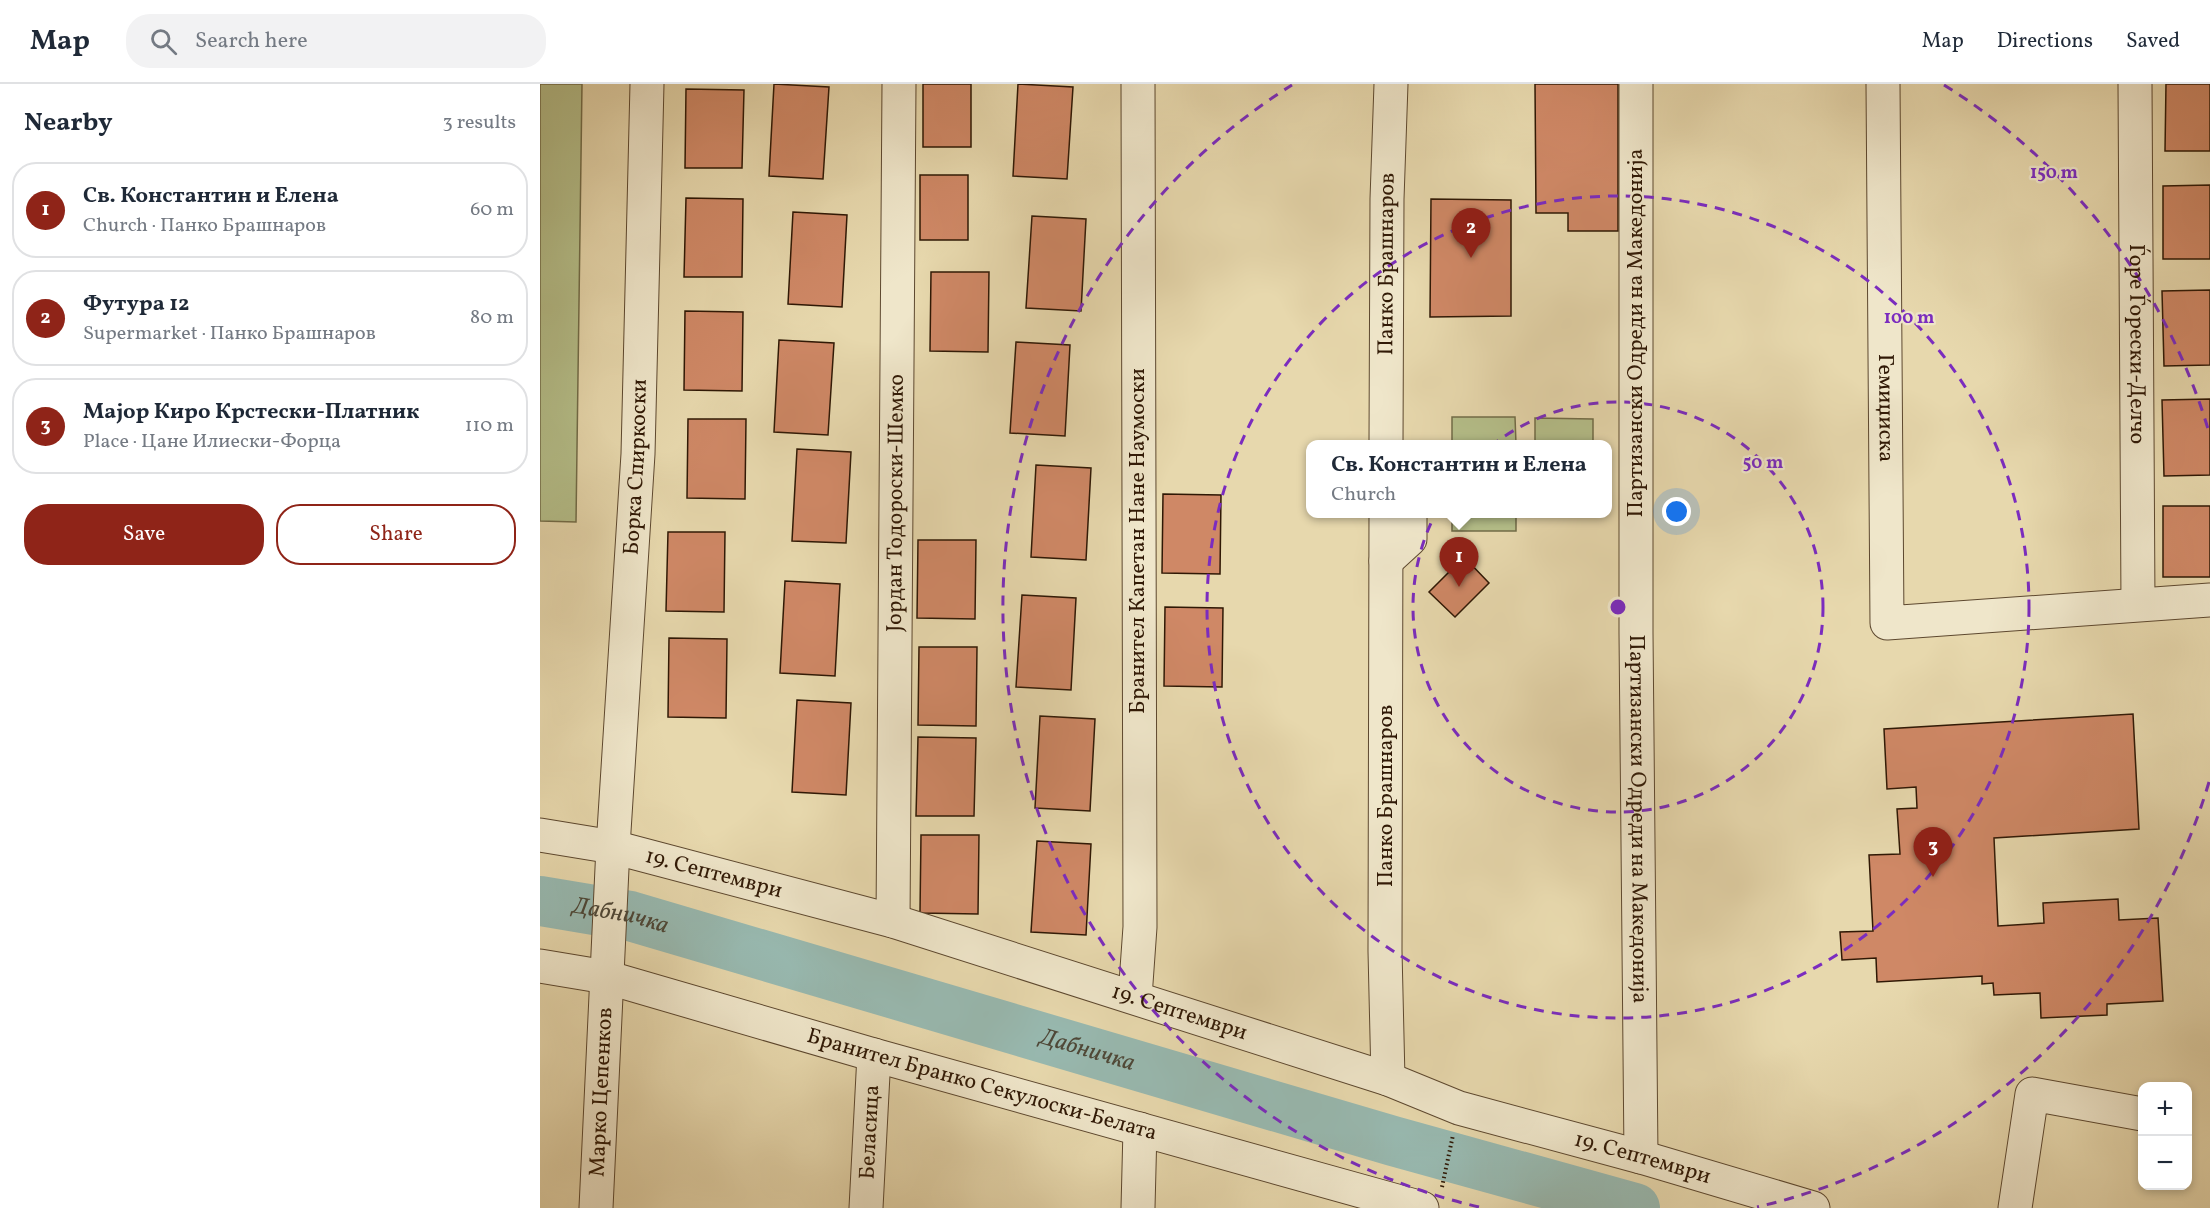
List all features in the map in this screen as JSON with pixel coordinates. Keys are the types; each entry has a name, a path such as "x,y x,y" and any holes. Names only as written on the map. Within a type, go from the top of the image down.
{"street":[{"name":"Борка Спиркоски","path":"606,977 638,454 647,84"},
{"name":"Јордан Тодороски-Шемко","path":"893,921 899,84"},
{"name":"Бранител Капетан Нане Наумоски","path":"1135,998 1140,927 1138,84"},
{"name":"Панко Брашнаров","path":"1386,431 1387,199 1391,84"},
{"name":"Партизански Одреди на Македонија","path":"1636,84 1636,645 1641,1157"},
{"name":"Гемиџиска","path":"1883,84 1887,623 2138,604"},
{"name":"Ѓоре Ѓорески-Делчо","path":"2135,84 2138,604"},
{"path":"1386,431 1403,440"},
{"name":"Панко Брашнаров","path":"1386,518 1385,951 1388,1079"},
{"path":"1386,561 1410,539 1410,518"},
{"path":"2138,604 2210,600"},
{"name":"19. Септември","path":"540,835 613,847 893,921 1388,1079 1459,1108 1641,1157 1813,1208"},
{"name":"Бранител Бранко Секулоски-Белата","path":"540,966 606,977 873,1055 1415,1204"},
{"name":"Марко Цепенков","path":"596,1208 606,977"},
{"name":"Беласица","path":"866,1208 873,1055"},
{"path":"2015,1208 2031,1094 2138,1113"},
{"path":"1138,1208 1140,1129"}],"path":[{"path":"1415,1204 1459,1108"}],"green space":[{"path":"540,84 582,84 576,522 540,521"},
{"path":"1452,417 1515,417 1516,440 1452,440"},
{"path":"1535,418 1593,419 1593,440 1535,440"},
{"path":"1452,518 1516,518 1516,531 1452,531"}],"building":[{"path":"774,84 829,87 823,179 769,176"},
{"path":"923,84 971,84 971,147 923,147"},
{"path":"1018,84 1073,87 1067,179 1013,176"},
{"path":"1535,84 1618,84 1618,231 1568,231 1568,213 1536,213"},
{"path":"2166,84 2210,84 2210,151 2165,151"},
{"path":"686,89 744,90 742,168 685,168"},
{"path":"920,175 968,175 968,240 920,240"},
{"path":"2210,185 2210,259 2163,259 2163,186"},
{"path":"686,198 743,199 742,277 684,277"},
{"path":"1431,199 1511,200 1511,316 1430,317"},
{"path":"793,212 847,215 842,307 788,304"},
{"path":"1032,216 1086,219 1081,311 1026,308"},
{"path":"931,272 989,272 988,352 930,351"},
{"path":"2210,290 2210,365 2164,366 2162,291"},
{"path":"685,311 743,312 742,391 684,390"},
{"path":"779,340 834,343 828,435 774,432"},
{"path":"1016,342 1070,345 1065,436 1010,433"},
{"path":"2210,399 2210,475 2164,476 2162,400"},
{"path":"688,419 746,419 745,499 687,498"},
{"path":"797,449 851,452 846,543 792,541"},
{"path":"1036,465 1091,468 1086,560 1031,557"},
{"path":"1163,494 1221,495 1220,574 1162,573"},
{"path":"2163,506 2210,506 2210,577 2163,577"},
{"path":"668,532 725,532 724,612 666,611"},
{"path":"918,540 976,540 975,619 917,618"},
{"path":"1464,557 1489,583 1455,617 1429,592"},
{"path":"785,581 840,584 835,676 780,673"},
{"path":"1022,595 1076,598 1071,690 1016,687"},
{"path":"1165,607 1223,608 1222,687 1164,686"},
{"path":"669,638 727,639 726,718 668,717"},
{"path":"919,647 977,647 976,726 918,725"},
{"path":"797,700 851,703 846,795 792,792"},
{"path":"2133,714 2139,829 1994,838 1998,926 2044,923 2043,903 2118,899 2119,920 2158,918 2163,1001 2107,1004 2107,1015 2041,1018 2040,993 1994,995 1993,983 1982,984 1982,976 1877,982 1876,958 1842,960 1840,932 1873,931 1869,855 1900,854 1897,809 1917,808 1916,787 1887,789 1884,729"},
{"path":"1040,716 1095,719 1090,811 1035,808"},
{"path":"918,737 976,738 974,816 916,816"},
{"path":"921,835 979,835 978,914 920,913"},
{"path":"1037,841 1091,844 1086,935 1031,932"}],"waterway":[{"name":"Дабничка","path":"540,901 630,916 1393,1141 1635,1208"}],"place":[{"name":"Футура 12","path":"1471,258"},
{"name":"Св. Константин и Елена","path":"1459,587"},
{"name":"Мајор Киро Крстески-Платник","path":"1933,877"}]}
